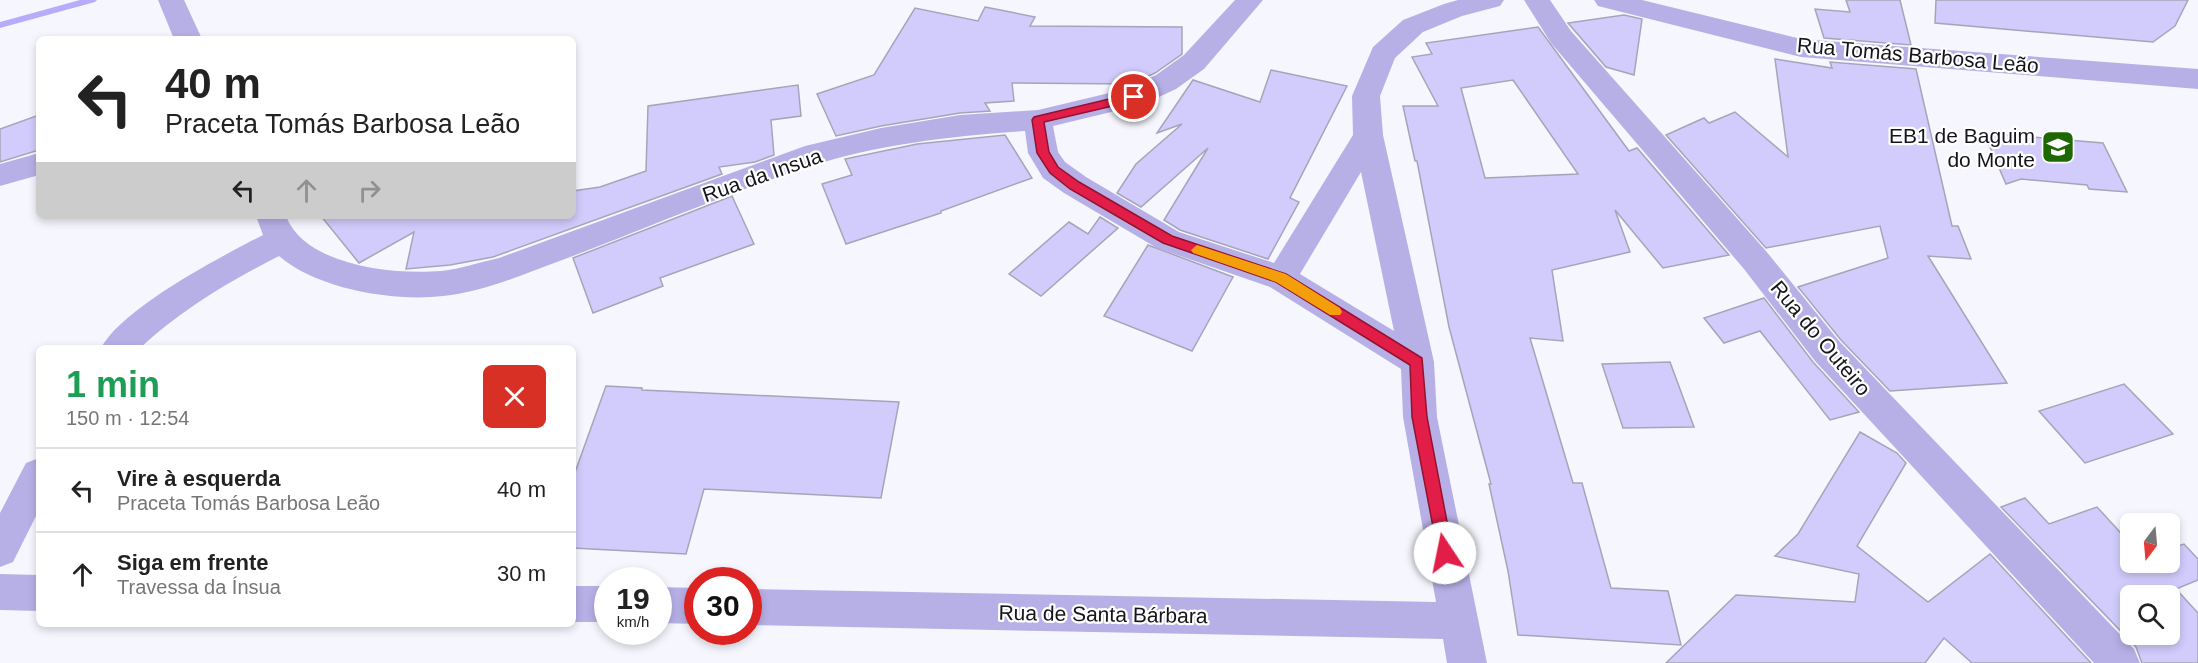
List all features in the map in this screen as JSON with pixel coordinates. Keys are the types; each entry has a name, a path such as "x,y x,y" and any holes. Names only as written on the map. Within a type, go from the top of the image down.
{"street":[{"path":"171,0 187,36"},
{"name":"Rua da Insua","path":"276,228 305,257 335,272 382,282 436,284 503,269 805,157 881,138 960,125 1038,120 1134,97 1166,82 1194,62 1250,0"},
{"path":"1467,663 1420,417 1417,362 1368,135 1366,96 1383,54 1413,26 1453,10 1491,0"},
{"name":"Rua do Outeiro","path":"1537,0 1561,37 1755,260 1827,351 2120,663"},
{"name":"Rua Tomás Barbosa Leão","path":"1607,0 1801,48 2198,78"},
{"path":"1038,120 1043,153 1054,170 1075,185 1168,240 1281,278 1417,362"},
{"path":"1281,278 1368,135"},
{"path":"0,175 36,165"},
{"path":"121,345 142,324 181,295 228,267 276,228"},
{"path":"0,550 36,480"},
{"path":"0,592 36,593"},
{"path":"576,604 594,604"},
{"name":"Rua de Santa Bárbara","path":"762,607 1458,621"}],"building":[{"path":"1846,0 1900,0 1911,45 1824,38 1815,9 1850,12"},
{"path":"1936,0 2188,0 2175,26 2153,42 1935,23"},
{"path":"985,7 1035,17 1030,26 1182,27 1182,54 1155,73 1131,84 1012,83 1014,101 985,103 990,111 960,113 836,136 817,94 874,75 915,8 978,21"},
{"path":"1624,15 1642,19 1634,75 1606,67 1568,23"},
{"path":"1538,27 1629,151 1637,148 1729,255 1663,268 1615,210 1630,252 1552,270 1563,341 1530,338 1573,483 1582,483 1611,588 1668,591 1681,645 1518,635 1508,571 1489,484 1491,484 1449,327 1417,161 1415,161 1403,106 1438,106 1412,57 1432,54 1426,43","holes":["1513,80 1578,174 1485,178 1461,88"]},
{"path":"1775,59 1832,68 1830,62 1916,69 1952,226 1958,226 1971,259 1928,256 2007,383 1890,391 1841,340 1798,287 1888,258 1880,226 1766,248 1666,135 1704,118 1709,123 1735,112 1788,157"},
{"path":"1271,70 1347,86 1290,198 1299,202 1268,259 1180,230 1164,220 1208,148 1141,207 1117,193 1136,164 1182,124 1157,133 1193,80 1260,102"},
{"path":"798,85 801,116 771,120 774,155 755,162 719,167 722,174 493,257 450,265 406,269 414,232 359,263 323,219 576,219 576,191 600,187 646,171 648,106"},
{"path":"36,116 36,151 0,162 0,129"},
{"path":"1984,133 2103,143 2127,192 2089,189 2087,185 2021,179 2006,184"},
{"path":"1005,135 1032,178 941,211 941,213 846,244 822,184 852,175 845,159 917,144"},
{"path":"732,196 754,244 660,278 663,286 593,313 573,258"},
{"path":"1100,217 1118,228 1041,296 1009,274 1069,222 1088,234"},
{"path":"1148,245 1233,277 1192,351 1104,316"},
{"path":"1764,298 1813,362 1859,412 1830,420 1760,331 1724,343 1704,318"},
{"path":"1670,362 1694,427 1623,428 1602,364"},
{"path":"2124,384 2173,434 2085,463 2039,411"},
{"path":"606,386 642,388 642,390 899,402 881,498 704,489 686,554 576,548 576,470"},
{"path":"1860,432 1897,453 1906,463 1857,546 1928,602 1990,554 2091,663 1972,663 1944,638 1925,663 1666,663 1736,595 1855,602 1859,574 1775,556 1798,534"},
{"path":"2025,498 2049,524 2097,507 2120,532 2120,573 2180,573 2180,545 2184,544 2198,559 2198,580 2180,587 2180,585 2120,585 2120,630 2001,507"},
{"path":"2180,593 2198,613 2198,663 2142,663 2134,645 2180,645"}],"waterway":[{"path":"0,25 92,0"}],"slow traffic":[{"path":"1197,250 1281,278 1335,312"}],"place":[{"name":"EB1 de Baguim do Monte","path":"2058,147"}],"route":[{"path":"1134,97 1038,120 1043,153 1054,170 1168,240 1281,278 1417,362 1420,417 1445,553"}]}
